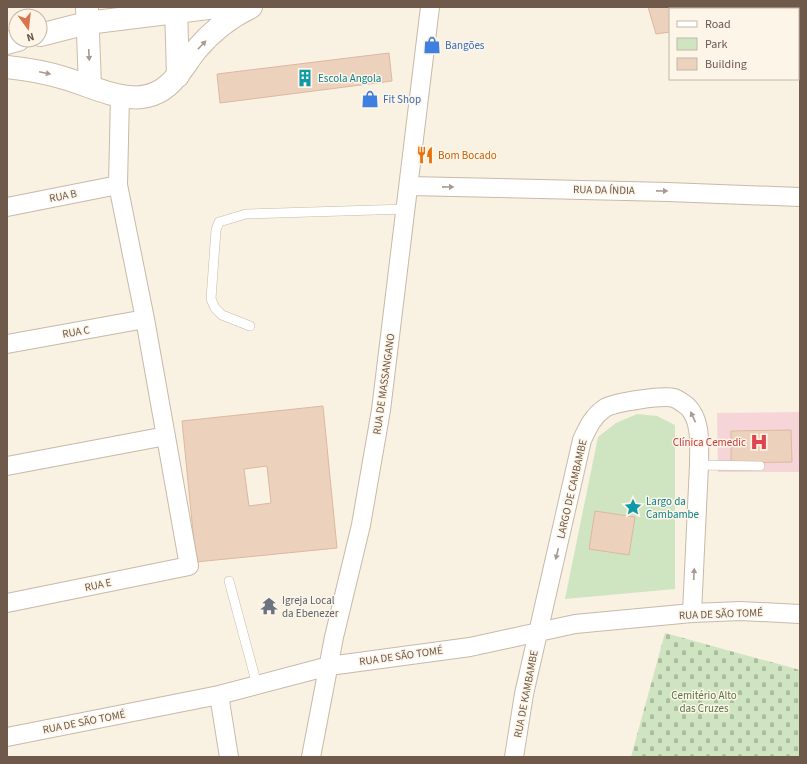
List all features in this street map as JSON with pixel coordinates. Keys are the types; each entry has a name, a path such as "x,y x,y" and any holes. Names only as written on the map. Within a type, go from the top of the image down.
{"main road":[{"path":"48,32 87,15 216,7"},
{"path":"7,67 55,75 120,96 134,98 146,97 159,93 171,84 197,49 231,17 251,7"},
{"path":"176,10 178,76"},
{"path":"87,15 90,86"}],"street":[{"name":"RUA DE MASSANGANO","path":"311,757 328,666 361,525 379,425 407,209 430,7"},
{"path":"7,466 166,436 118,185 120,96"},
{"name":"RUA B","path":"7,207 118,185"},
{"name":"RUA DA ÍNDIA","path":"409,186 668,192 800,197"},
{"name":"RUA C","path":"7,344 145,320"},
{"name":"LARGO DE CAMBAMBE","path":"540,631 582,440 591,421 606,408 641,398 674,398 688,407 696,420 699,440 699,464 692,613"},
{"name":"RUA E","path":"7,603 189,566 166,436"},
{"name":"RUA DE SÃO TOMÉ","path":"7,737 219,695 328,666 470,647 575,624 692,613 741,611 800,614"},
{"name":"RUA DE KAMBAMBE","path":"514,757 524,694 540,631"},
{"path":"219,695 229,757"}],"lane":[{"path":"250,326 222,314 215,308 211,299 216,230 219,222 246,214 407,209"},
{"path":"699,464 760,466"},
{"path":"229,581 257,685"}],"shaded area":[{"name":"Clínica Cemedic","path":"800,412 800,472 718,472 717,413"}],"green space":[{"path":"637,414 657,416 675,425 675,589 565,599 598,437 616,423"},
{"name":"Cemitério Alto das Cruzes","path":"665,633 800,670 800,757 631,757"}],"building":[{"path":"648,7 728,8 669,8 669,32 656,34"},
{"name":"Escola Angola","path":"389,53 392,81 220,103 217,74"},
{"path":"323,406 337,548 196,562 182,421","holes":["267,466 271,503 249,506 244,469"]},
{"path":"791,430 792,462 731,463 731,431"},
{"path":"595,511 635,517 629,555 589,549"}],"place":[{"name":"Bangões","path":"432,45"},
{"name":"Escola Angola","path":"305,78"},
{"name":"Fit Shop","path":"370,99"},
{"name":"Bom Bocado","path":"425,155"},
{"name":"Clínica Cemedic","path":"759,442"},
{"name":"Largo da Cambambe","path":"633,507"},
{"name":"Igreja Local da Ebenezer","path":"269,606"}]}
